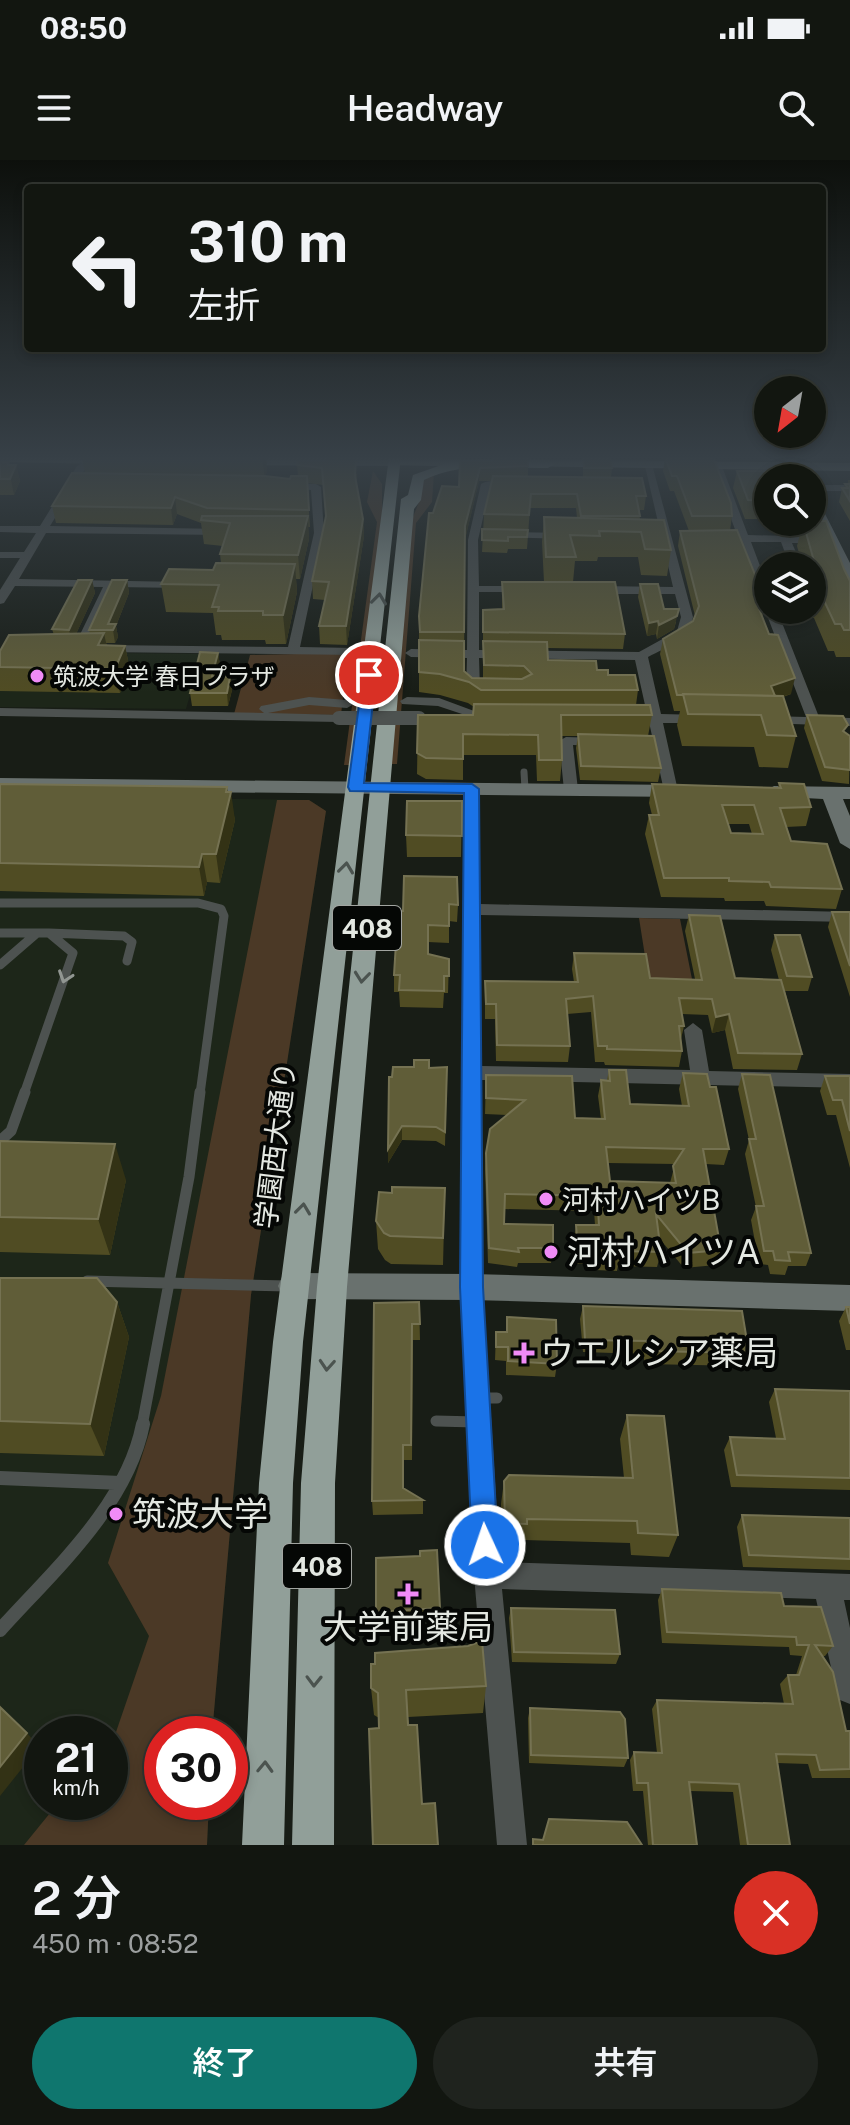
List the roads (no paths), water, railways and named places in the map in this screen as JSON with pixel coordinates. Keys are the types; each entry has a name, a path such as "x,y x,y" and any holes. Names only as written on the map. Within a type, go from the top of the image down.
{"highway":[{"name":"学園西大通り","path":"263,1845 276,1483 293,1286 356,787 394,536"},
{"name":"学園西大通り","path":"313,1845 318,1483 332,1287 380,788 396,536"}],"street":[{"path":"0,600 39,536"},
{"path":"293,651 312,536"},
{"path":"474,536 473,692 497,693"},
{"path":"507,536 577,537"},
{"path":"745,536 744,542 754,567"},
{"path":"706,538 766,536 850,540"},
{"path":"830,536 850,578"},
{"path":"651,538 679,538"},
{"path":"411,653 641,656 685,630 687,617 666,538"},
{"path":"785,539 790,552"},
{"path":"0,555 27,555"},
{"path":"11,582 204,585"},
{"path":"79,649 110,584"},
{"path":"472,589 544,590"},
{"path":"587,590 680,591"},
{"path":"776,624 814,721"},
{"path":"63,649 355,652"},
{"path":"641,656 655,718 652,742 671,791"},
{"path":"257,716 265,709 309,701 347,704"},
{"path":"407,701 439,702 486,718"},
{"path":"0,712 339,718 505,717"},
{"path":"610,717 718,719"},
{"path":"750,720 850,722"},
{"path":"571,790 566,741 613,742"},
{"path":"0,784 472,789 524,780 571,790 702,791"},
{"path":"472,789 472,1287 485,1406 487,1575 512,1845"},
{"path":"747,792 841,793 850,843"},
{"path":"472,909 850,917"},
{"path":"693,1030 701,1078"},
{"path":"473,1073 850,1081"},
{"path":"293,1286 472,1287 850,1298"},
{"path":"487,1575 838,1587 850,1690"}],"lane":[{"path":"0,903 198,903 221,909 224,916 189,1177 140,1439 121,1483 85,1535 0,1630"},
{"path":"0,933 124,936 132,942 127,961"},
{"path":"0,965 37,933"},
{"path":"0,1141 11,1131 73,953 49,933"},
{"path":"78,1280 293,1286"},
{"path":"436,1421 485,1406"},
{"path":"0,1478 121,1483"}],"place":[{"name":"筑波大学 春日プラザ","path":"37,676"},
{"name":"河村ハイツB","path":"546,1199"},
{"name":"河村ハイツA","path":"551,1252"},
{"name":"ウエルシア薬局","path":"524,1353"},
{"name":"筑波大学","path":"116,1514"},
{"name":"大学前薬局","path":"408,1594"}]}
